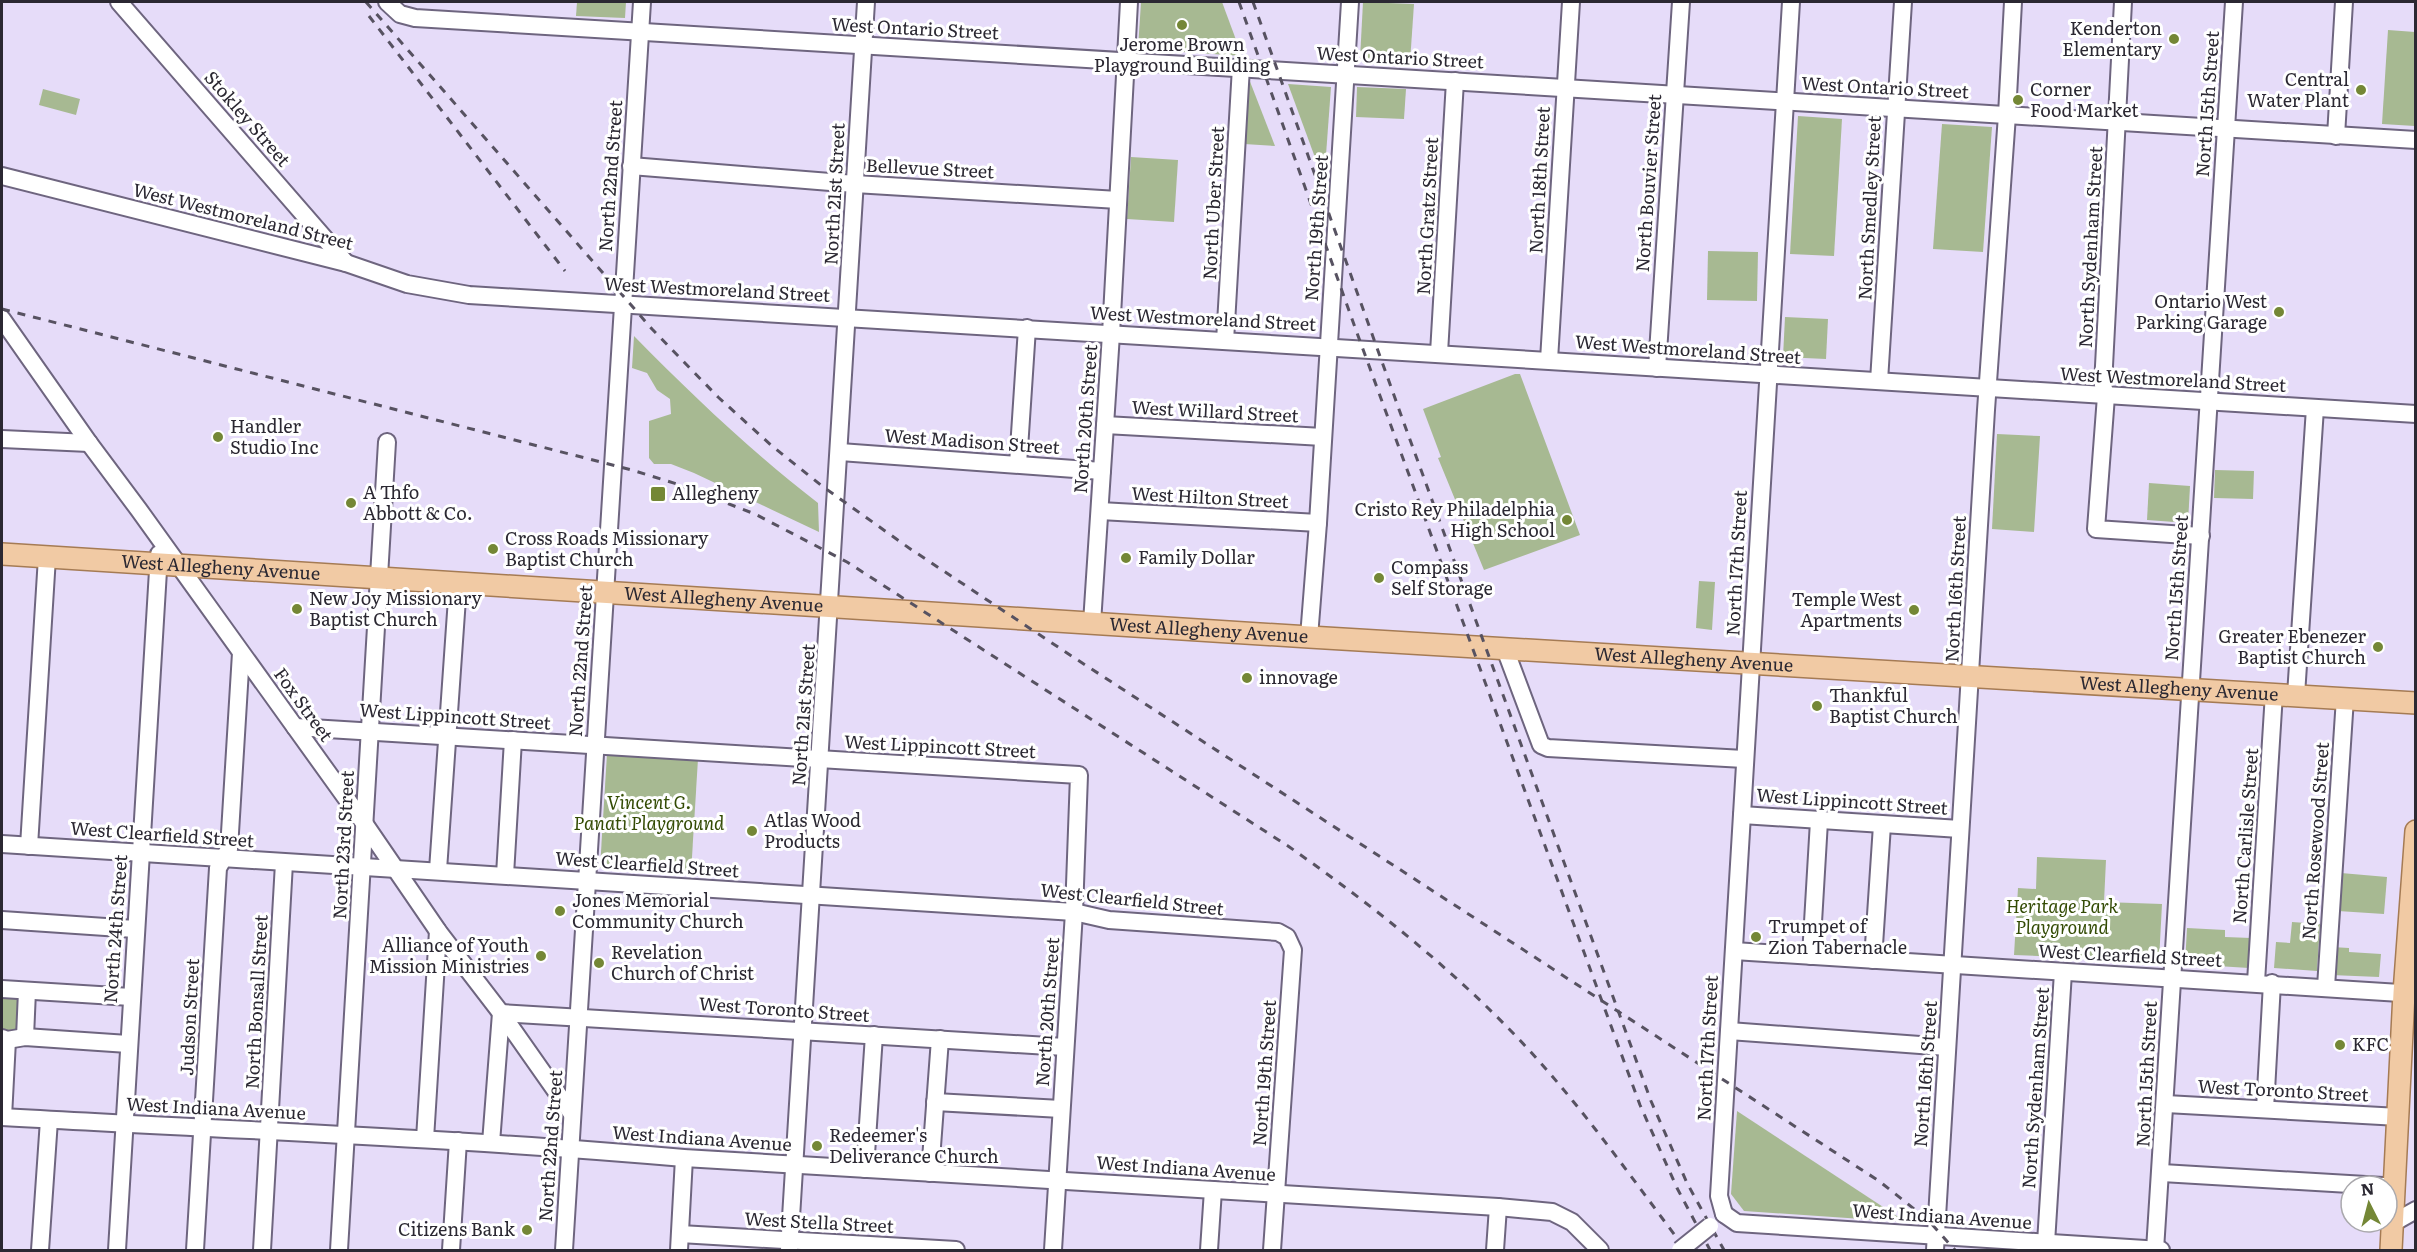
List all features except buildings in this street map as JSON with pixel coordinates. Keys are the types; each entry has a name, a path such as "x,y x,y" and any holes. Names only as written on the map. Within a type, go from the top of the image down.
{"main road":[{"name":"West Allegheny Avenue","path":"2,554 1309,637 2415,703"},
{"path":"2390,1174 2408,1079 2415,831"},
{"path":"2391,1251 2392,1234"}],"street":[{"name":"Stokley Street","path":"119,2 345,263"},
{"name":"West Ontario Street","path":"387,2 400,14 415,10 639,32 2415,140"},
{"name":"North 22nd Street","path":"564,1251 642,2"},
{"name":"North 21st Street","path":"790,1246 866,2"},
{"name":"North 20th Street","path":"1092,623 1129,2"},
{"name":"North 19th Street","path":"1309,637 1350,2"},
{"name":"North 18th Street","path":"1549,360 1571,2"},
{"name":"North Bouvier Street","path":"1657,368 1681,2"},
{"name":"North 17th Street","path":"1724,1214 1719,1196 1791,2"},
{"name":"North Smedley Street","path":"1879,381 1903,2"},
{"name":"North 16th Street","path":"1936,1243 2013,2"},
{"name":"North Sydenham Street","path":"2123,2 2103,385 2106,396 2096,529 2201,536"},
{"name":"North 15th Street","path":"2155,1250 2162,1173 2189,689 2201,536 2234,2"},
{"path":"2336,136 2344,2"},
{"name":"North Uber Street","path":"1225,341 1242,67"},
{"name":"North Gratz Street","path":"1439,353 1455,81"},
{"name":"Bellevue Street","path":"631,166 855,184 1118,200"},
{"name":"West Westmoreland Street","path":"2,176 345,263 407,284 469,295 2415,414"},
{"name":"Fox Street","path":"2,319 89,444 160,539 169,566 242,653 438,931 501,1013 573,1114"},
{"path":"1018,464 1027,328"},
{"path":"2296,695 2315,408"},
{"name":"West Willard Street","path":"1105,425 1323,437"},
{"path":"2,439 89,444"},
{"name":"North 23rd Street","path":"339,1251 387,442"},
{"name":"West Madison Street","path":"840,452 1102,471"},
{"name":"West Hilton Street","path":"1100,511 1318,523"},
{"path":"29,846 46,557"},
{"name":"North 24th Street","path":"117,1251 135,929 169,566"},
{"path":"438,870 458,584"},
{"path":"1505,649 1541,746 1744,759"},
{"name":"Judson Street","path":"195,1251 218,868 229,849 242,653"},
{"name":"North Carlisle Street","path":"2265,1109 2264,983 2274,693"},
{"name":"North Rosewood Street","path":"2326,987 2345,698"},
{"name":"West Lippincott Street","path":"294,727 371,730 1079,776"},
{"path":"505,875 513,740"},
{"name":"North 20th Street","path":"1053,1251 1074,912 1079,776"},
{"name":"West Lippincott Street","path":"1742,815 1960,829"},
{"path":"1811,956 1819,821"},
{"path":"1873,960 1882,825"},
{"name":"West Clearfield Street","path":"2,844 1074,912 1109,920 1278,932 1287,937"},
{"name":"North Bonsall Street","path":"262,1251 284,863"},
{"path":"2,920 135,929"},
{"path":"425,1139 438,931"},
{"name":"North 19th Street","path":"1272,1251 1293,950 1287,937"},
{"name":"West Clearfield Street","path":"1734,951 2410,993"},
{"name":"North Sydenham Street","path":"2052,1246 2063,972"},
{"path":"2,989 131,997"},
{"path":"25,1037 27,992"},
{"path":"491,1143 501,1013"},
{"name":"West Toronto Street","path":"501,1013 1065,1047"},
{"path":"1729,1031 1947,1047"},
{"path":"866,1169 874,1035"},
{"path":"2,1117 4,1039 25,1037 128,1044"},
{"path":"930,1173 940,1039"},
{"path":"935,1102 1061,1109"},
{"name":"West Toronto Street","path":"2166,1104 2399,1118"},
{"name":"West Indiana Avenue","path":"2,1117 269,1133 346,1134 794,1165 1498,1207 1552,1212 1572,1222 1600,1251"},
{"path":"40,1251 49,1120"},
{"path":"451,1251 458,1141"},
{"path":"679,1242 684,1158"},
{"path":"2162,1173 2339,1183"},
{"path":"1209,1251 1213,1190"},
{"path":"1495,1251 1498,1207"},
{"path":"2399,1219 2415,1210"},
{"path":"1680,1251 1724,1214"},
{"name":"West Indiana Avenue","path":"1724,1214 1737,1223 1936,1243 2162,1251"},
{"name":"West Stella Street","path":"679,1242 956,1251"}],"green space":[{"path":"577,2 626,2 625,18 576,16"},
{"path":"1141,2 1222,2 1242,56 1138,49"},
{"path":"1363,2 1414,4 1410,62 1360,59"},
{"path":"2388,30 2415,32 2415,126 2382,124"},
{"path":"1249,79 1275,146 1244,144"},
{"path":"1288,84 1331,87 1324,182"},
{"path":"1357,87 1406,89 1404,119 1356,117"},
{"path":"43,89 80,99 76,115 39,105"},
{"path":"1798,116 1842,119 1834,256 1790,254"},
{"path":"1942,124 1992,127 1983,252 1933,249"},
{"path":"1131,157 1178,160 1174,222 1127,219"},
{"path":"1708,251 1758,252 1757,301 1707,300"},
{"path":"1785,317 1828,319 1826,359 1783,357"},
{"path":"634,336 723,422 818,503 819,532 694,473 671,464 654,464 649,458 649,421 671,414 670,399 657,390 647,373 632,368"},
{"path":"1520,374 1580,535 1484,570 1438,458 1441,457 1423,409"},
{"path":"1997,434 2040,436 2034,532 1992,529"},
{"path":"2215,470 2254,471 2253,499 2214,498"},
{"path":"2149,483 2190,486 2188,523 2147,520"},
{"path":"1699,581 1715,582 1712,630 1696,628"},
{"name":"Vincent G. Panati Playground","path":"607,754 698,759 691,873 600,868"},
{"name":"Heritage Park Playground","path":"2037,857 2106,860 2104,902 2162,904 2159,961 2014,955 2018,888 2036,889"},
{"path":"2341,873 2387,877 2384,914 2338,911"},
{"path":"2292,922 2320,924 2317,971 2274,968 2276,942 2290,943"},
{"path":"2187,928 2225,930 2225,937 2251,938 2249,968 2185,964"},
{"path":"2332,947 2349,948 2349,952 2381,954 2379,977 2331,975"},
{"path":"2,994 22,996 19,1031 2,1030"},
{"path":"1737,1111 1906,1222 1744,1211 1731,1194"}],"railway":[{"path":"366,2 652,329 718,397 772,446 822,486 909,548 1070,655 1879,1181 1928,1220 1955,1250"},
{"path":"1239,2 1357,333 1640,1105 1677,1188 1710,1250"},
{"path":"1253,2 1651,1101 1687,1183 1724,1250"},
{"path":"369,16 565,271"},
{"path":"2,309 632,470 677,484 755,514 847,562 1288,846 1404,934 1460,981 1536,1058 1602,1138 1686,1250"}],"place":[{"name":"Jerome Brown Playground Building","path":"1182,25"},
{"name":"Kenderton Elementary","path":"2174,39"},
{"name":"Central Water Plant","path":"2361,90"},
{"name":"Corner Food Market","path":"2018,100"},
{"name":"Ontario West Parking Garage","path":"2279,312"},
{"name":"Handler Studio Inc","path":"218,437"},
{"name":"Allegheny","path":"658,494"},
{"name":"A Thfo Abbott & Co.","path":"351,503"},
{"name":"Cristo Rey Philadelphia High School","path":"1567,520"},
{"name":"Cross Roads Missionary Baptist Church","path":"493,549"},
{"name":"Family Dollar","path":"1126,558"},
{"name":"Compass Self Storage","path":"1379,578"},
{"name":"New Joy Missionary Baptist Church","path":"297,609"},
{"name":"Temple West Apartments","path":"1914,610"},
{"name":"Greater Ebenezer Baptist Church","path":"2378,647"},
{"name":"innovage","path":"1247,678"},
{"name":"Thankful Baptist Church","path":"1817,706"},
{"name":"Atlas Wood Products","path":"752,831"},
{"name":"Jones Memorial Community Church","path":"560,911"},
{"name":"Trumpet of Zion Tabernacle","path":"1756,937"},
{"name":"Alliance of Youth Mission Ministries","path":"541,956"},
{"name":"Revelation Church of Christ","path":"599,963"},
{"name":"KFC","path":"2340,1045"},
{"name":"Redeemer's Deliverance Church","path":"817,1146"},
{"name":"Citizens Bank","path":"527,1230"}]}
